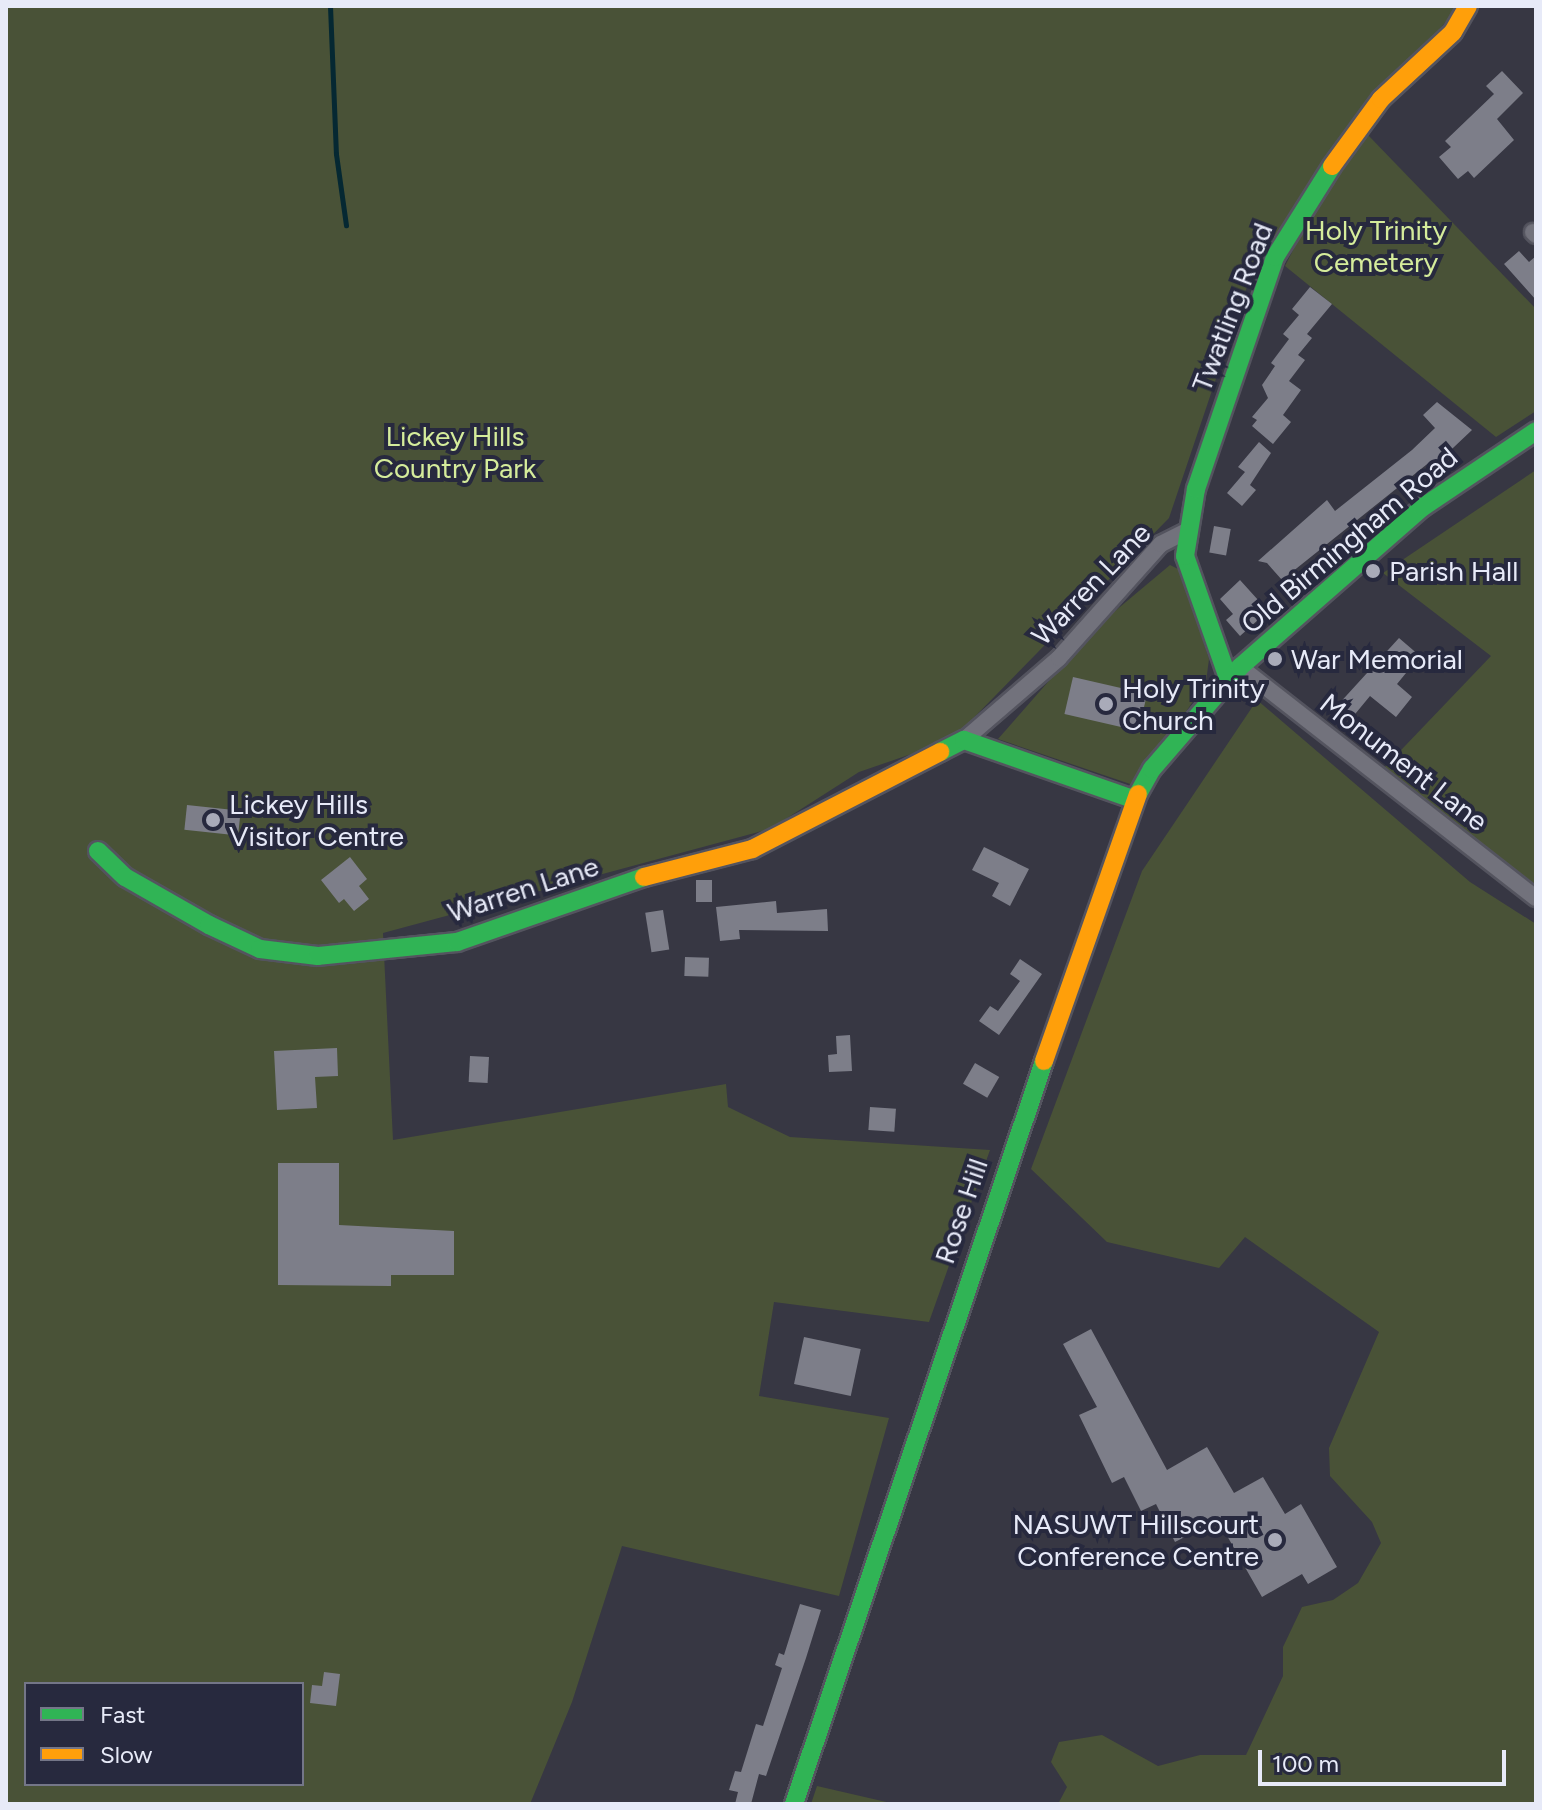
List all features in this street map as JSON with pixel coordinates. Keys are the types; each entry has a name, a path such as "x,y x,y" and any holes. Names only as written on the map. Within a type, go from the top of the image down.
{"street":[{"name":"Twatling Road","path":"1234,673 1193,583 1185,556 1186,531 1212,437 1275,257 1310,196 1381,99 1453,32 1468,6"},
{"name":"Old Birmingham Road","path":"1234,673 1423,507 1536,431"},
{"name":"Warren Lane","path":"98,851 125,877 173,907 260,949 318,956 407,950 490,933 688,862 752,849 964,740 1059,658 1161,544 1186,531"},
{"name":"Rose Hill","path":"794,1804 972,1263 1135,800 1152,769 1234,673"},
{"name":"Monument Lane","path":"1234,673 1536,898"},
{"path":"964,740 1135,800"}],"green space":[{"name":"Lickey Hills Country Park","path":"6,6 1459,6 1305,189 1251,275 1169,518 952,740 859,772 770,829 383,933 393,1140 726,1084 728,1107 790,1137 990,1150 929,1322 774,1302 759,1396 889,1418 839,1596 622,1546 572,1702 530,1804 6,1804"},
{"name":"Holy Trinity Cemetery","path":"1367,134 1536,309 1536,411 1496,437 1285,266 1316,205"},
{"path":"1536,470 1536,885 1383,769 1491,656 1383,573"},
{"path":"1170,565 1180,570 1209,659 1206,682 1136,786 998,739 1096,627"},
{"path":"1257,700 1470,882 1536,924 1536,1804 1058,1804 1067,1787 1051,1762 1059,1742 1102,1735 1158,1766 1200,1755 1246,1755 1283,1676 1283,1647 1302,1607 1333,1600 1358,1583 1381,1543 1372,1522 1330,1476 1329,1448 1379,1332 1245,1237 1219,1268 1107,1242 1031,1169 1142,871"},
{"path":"817,1786 895,1804 811,1804"}],"building":[{"path":"1502,71 1523,93 1497,119 1514,140 1474,178 1468,171 1458,179 1439,157 1451,147 1445,141 1494,94 1486,86"},
{"path":"1519,251 1529,262 1536,256 1536,300 1504,264"},
{"path":"1310,287 1332,304 1307,334 1312,338 1298,355 1305,360 1289,381 1301,390 1283,415 1291,422 1273,444 1252,426 1257,420 1252,417 1268,398 1262,385 1275,366 1271,363 1289,339 1283,334 1299,315 1292,309"},
{"path":"1437,402 1472,430 1435,465 1431,461 1282,580 1267,563 1258,561 1327,500 1335,511 1412,450 1435,428 1423,415"},
{"path":"1259,442 1271,453 1250,485 1256,490 1242,506 1227,493 1245,472 1238,467"},
{"path":"1214,526 1231,529 1226,556 1209,553"},
{"path":"1240,580 1268,611 1240,636 1226,620 1233,614 1220,599"},
{"path":"1399,638 1420,656 1397,684 1412,697 1396,717 1370,696 1351,719 1336,707"},
{"name":"Holy Trinity Church","path":"1073,677 1147,694 1139,731 1064,714"},
{"path":"187,805 241,811 238,836 184,830"},
{"path":"984,847 1029,869 1010,906 992,896 999,883 972,870"},
{"path":"350,857 367,879 359,886 369,899 354,911 344,899 339,903 321,880"},
{"path":"696,880 712,880 712,902 696,902"},
{"path":"776,901 777,913 827,909 828,931 739,930 740,939 720,941 716,907"},
{"path":"663,910 669,950 651,952 645,913"},
{"path":"685,957 709,958 708,977 684,976"},
{"path":"1020,959 1042,974 999,1035 979,1021 990,1006 998,1011 1020,981 1010,974"},
{"path":"850,1035 852,1071 829,1072 828,1055 837,1054 836,1036"},
{"path":"337,1048 338,1076 315,1077 317,1108 277,1110 274,1051"},
{"path":"470,1056 489,1057 488,1083 469,1082"},
{"path":"975,1063 999,1077 987,1098 963,1084"},
{"path":"870,1107 896,1109 894,1132 868,1130"},
{"path":"278,1163 339,1163 339,1225 454,1231 454,1275 391,1275 391,1286 278,1285"},
{"path":"1091,1329 1167,1470 1207,1447 1234,1493 1263,1477 1285,1514 1301,1504 1337,1567 1308,1584 1302,1574 1262,1597 1218,1520 1175,1542 1156,1504 1141,1511 1124,1477 1112,1483 1079,1415 1097,1407 1063,1344"},
{"path":"804,1337 861,1349 851,1396 794,1384"},
{"path":"800,1604 821,1610 806,1658 766,1776 759,1774 751,1804 735,1804 738,1792 729,1790 735,1771 741,1772 756,1724 763,1726 782,1668 775,1665 779,1653 784,1655"},
{"path":"324,1672 340,1674 336,1706 310,1703 312,1685 322,1686"}],"waterway":[{"path":"330,6 336,154 346,225"}],"traffic: fast":[{"path":"1228,678 1185,556 1196,489 1275,257 1332,166"},
{"path":"1138,794 1152,769 1240,667 1423,507 1536,431"},
{"path":"940,752 964,740 1135,800"},
{"path":"98,851 125,877 209,925 260,949 318,956 457,942 644,877"},
{"path":"794,1804 1044,1061"}],"traffic: slow":[{"path":"1332,166 1381,99 1453,32 1468,6"},
{"path":"644,877 752,849 940,752"},
{"path":"1044,1061 1138,794"}],"place":[{"name":"Parish Hall","path":"1373,571"},
{"name":"War Memorial","path":"1275,659"},
{"name":"Holy Trinity Church","path":"1106,704"},
{"name":"Lickey Hills Visitor Centre","path":"213,820"},
{"name":"NASUWT Hillscourt Conference Centre","path":"1275,1540"}]}
